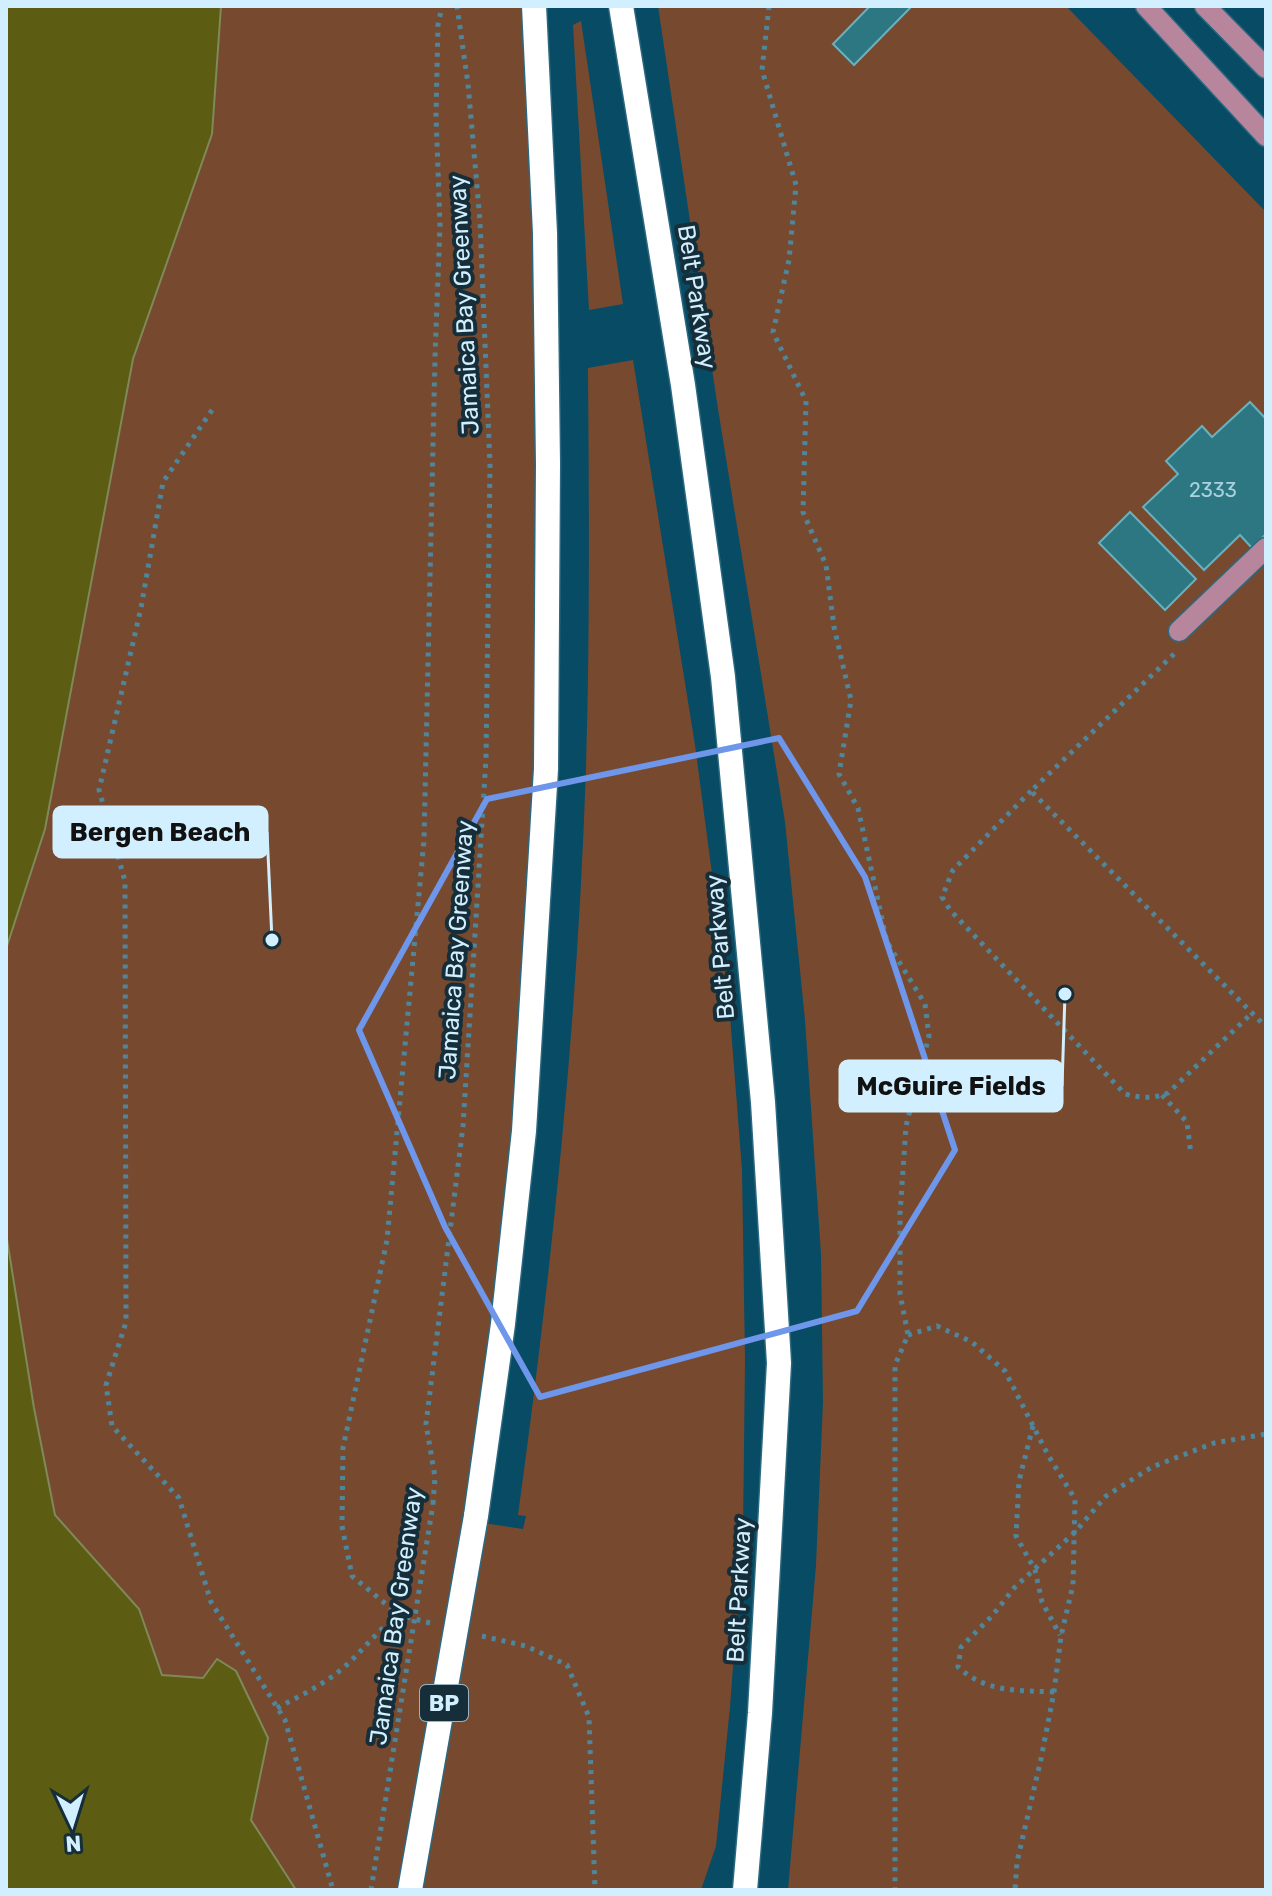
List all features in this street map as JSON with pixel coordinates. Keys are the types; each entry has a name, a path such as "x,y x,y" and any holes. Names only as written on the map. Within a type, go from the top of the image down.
{"highway":[{"name":"BP","path":"410,1890 476,1516 503,1324 524,1131 546,769 548,464 545,233 534,6"},
{"name":"Belt Parkway","path":"621,6 683,385 723,677 763,1102 779,1363 760,1713 745,1890"}],"street":[{"path":"1146,6 1266,136"},
{"path":"1205,6 1266,68"},
{"path":"1179,631 1266,548"}],"path":[{"path":"441,1626 399,1615 352,1576 342,1526 343,1448 387,1240 424,840 440,225 436,115 438,25 442,6"},
{"name":"Jamaica Bay Greenway","path":"371,1890 433,1504 435,1477 426,1424 463,1126 486,758 490,465 480,221 468,84 457,6"},
{"path":"769,6 762,70 796,185 789,260 773,332 806,401 803,512 826,565 834,627 851,700 839,774 858,808 887,942 925,1004 929,1036 906,1126 900,1214 900,1294 908,1335 895,1365 895,1890"},
{"path":"212,410 163,482 141,608 99,790 125,881 126,1322 106,1385 112,1426 179,1498 211,1602 285,1720 333,1890"},
{"path":"1179,631 1182,646 953,870 942,897 950,910 1125,1094 1139,1098 1168,1093 1252,1013"},
{"path":"1031,791 1266,1027"},
{"path":"1162,1095 1187,1122 1191,1155"},
{"path":"908,1335 937,1326 972,1342 1005,1371 1075,1499 1073,1585 1061,1636 1054,1692 1017,1862 1015,1890"},
{"path":"1033,1426 1019,1481 1016,1536 1035,1570 1042,1602 1061,1636"},
{"path":"1054,1692 1013,1690 975,1682 958,1667 961,1647 1015,1587 1075,1532 1106,1496 1152,1467 1214,1443 1266,1434"},
{"path":"277,1708 344,1668 382,1627 399,1615"},
{"path":"469,1632 526,1646 567,1665 589,1717 595,1890"}],"highlighted area":[{"path":"779,738 865,877 955,1150 857,1311 540,1397 445,1227 359,1030 487,799"}],"shaded area":[{"path":"6,6 221,6 212,134 133,359 45,829 6,949"},
{"path":"221,6 534,6 546,769 476,1522 523,1529 526,1516 518,1515 562,1142 577,955 588,667 588,368 633,360 695,745 729,1003 742,1170 745,1359 743,1533 716,1846 701,1890 296,1890 251,1820 268,1738 204,1678 162,1675 139,1609 55,1515 6,1233 6,949 45,829 133,359 212,134"},
{"path":"658,6 1066,6 1266,212 1266,1890 788,1890 816,1565 823,1402 821,1254 805,1020 785,822 718,409"},
{"path":"581,21 623,304 589,310 573,25"},
{"path":"6,1233 55,1515 139,1609 162,1675 203,1678 217,1659 236,1671 268,1738 251,1820 296,1890 6,1890"}],"building":[{"path":"870,6 912,6 854,65 833,44"},
{"path":"1250,402 1266,419 1266,534 1252,548 1240,535 1204,570 1143,507 1178,474 1166,461 1202,426 1212,437"},
{"path":"1130,512 1196,579 1165,610 1099,543"}],"place":[{"name":"Bergen Beach","path":"272,940"},
{"name":"McGuire Fields","path":"1065,994"}]}
